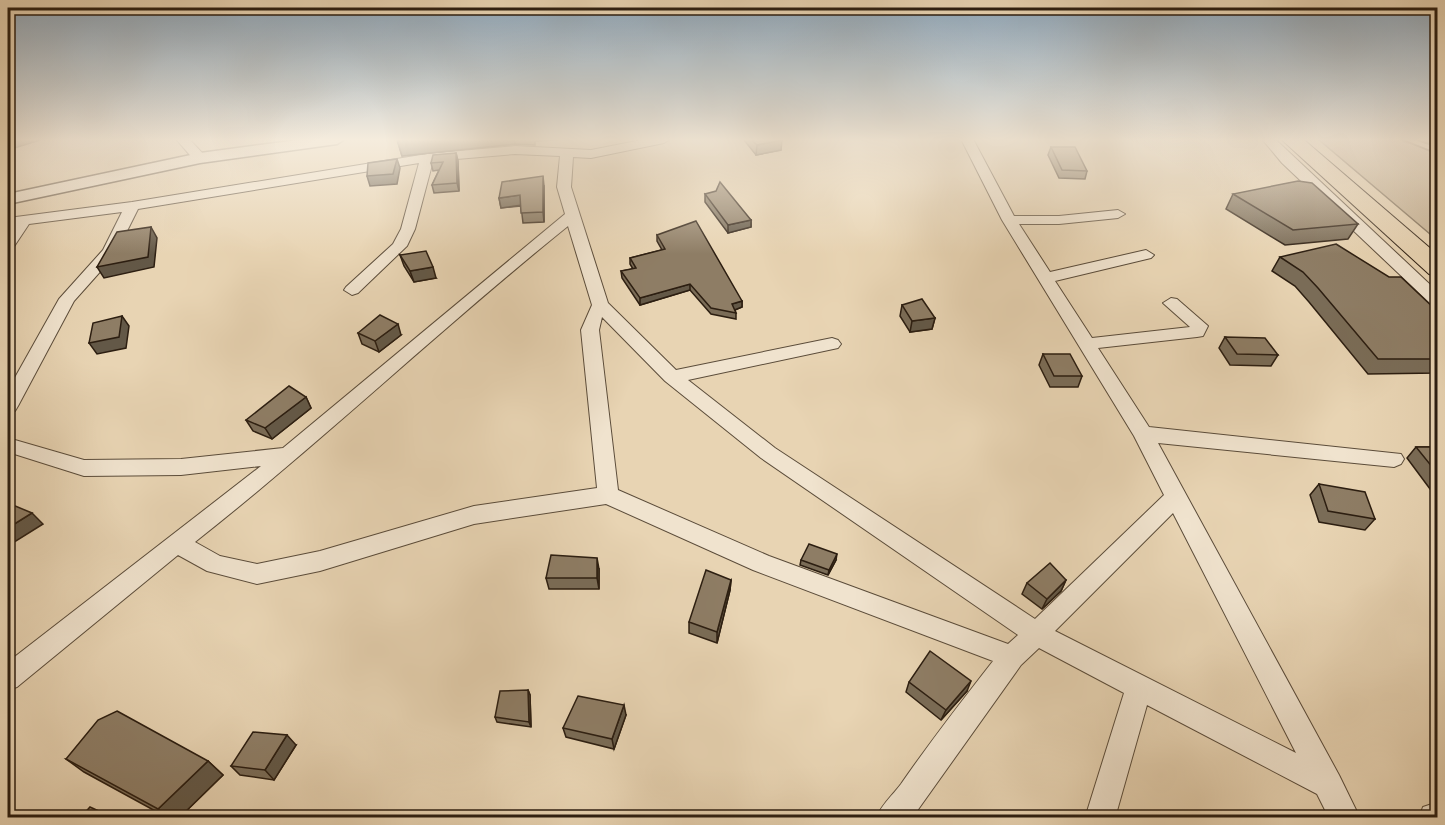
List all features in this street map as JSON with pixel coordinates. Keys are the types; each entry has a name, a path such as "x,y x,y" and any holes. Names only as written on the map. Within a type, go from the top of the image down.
{"main road":[{"path":"1334,178 1437,269"}],"street":[{"path":"8,199 109,178"},
{"path":"8,222 132,206 307,178"},
{"path":"352,290 399,246 408,229 422,178"},
{"path":"565,178 564,187 584,260 600,305 672,376 768,453 1037,633 1329,785"},
{"path":"987,178 1009,220 1143,434 1345,818"},
{"path":"1306,178 1437,300"},
{"path":"8,406 67,299 110,252 132,206"},
{"path":"1009,220 1059,220 1118,214"},
{"path":"8,678 58,634 178,544 289,454 520,256 573,215"},
{"path":"8,245 24,220"},
{"path":"1045,278 1146,255"},
{"path":"1086,344 1197,332 1199,326 1171,303"},
{"path":"600,305 593,317 590,330 608,495"},
{"path":"672,376 831,344"},
{"path":"1143,434 1394,459"},
{"path":"8,445 84,468 182,467 289,454"},
{"path":"178,544 215,564 257,574 320,561 474,515 608,495 760,563 1012,657"},
{"path":"891,818 905,803 940,751 1012,657 1176,497"},
{"path":"1100,818 1139,688"}],"shaded area":[{"path":"1363,178 1437,178 1437,240"}],"building":[{"path":"436,178 457,178 457,183 432,185"},
{"path":"543,178 543,212 521,213 520,195 499,198 502,182"},
{"path":"1298,181 1312,183 1358,224 1293,230 1233,194"},
{"path":"720,182 751,220 728,225 705,194 716,191"},
{"path":"696,221 742,301 732,304 736,313 711,308 690,284 640,298 621,271 636,268 630,258 665,249 657,235"},
{"path":"151,227 148,257 97,267 117,232"},
{"path":"1336,244 1389,277 1401,277 1437,311 1437,359 1378,359 1303,272 1280,257"},
{"path":"426,251 433,267 410,271 400,255"},
{"path":"922,299 935,318 912,321 902,305"},
{"path":"380,315 398,324 375,341 358,333"},
{"path":"122,316 119,337 89,343 93,323"},
{"path":"1225,337 1265,338 1278,355 1237,354"},
{"path":"1043,354 1070,354 1082,376 1054,376"},
{"path":"289,386 306,397 265,428 246,420"},
{"path":"1416,447 1437,447 1437,473"},
{"path":"1319,484 1365,492 1375,519 1328,511"},
{"path":"8,503 32,513 8,528"},
{"path":"809,544 837,554 829,570 801,560"},
{"path":"551,555 597,558 597,578 546,578"},
{"path":"1050,563 1066,580 1047,599 1027,583"},
{"path":"706,570 731,580 717,632 689,622"},
{"path":"930,651 971,681 946,710 909,682"},
{"path":"528,690 529,722 495,717 500,691"},
{"path":"578,696 624,705 612,739 563,728"},
{"path":"117,711 208,761 158,809 66,759 98,720"},
{"path":"253,732 287,735 265,770 231,766"},
{"path":"90,807 114,818 80,818"}]}
